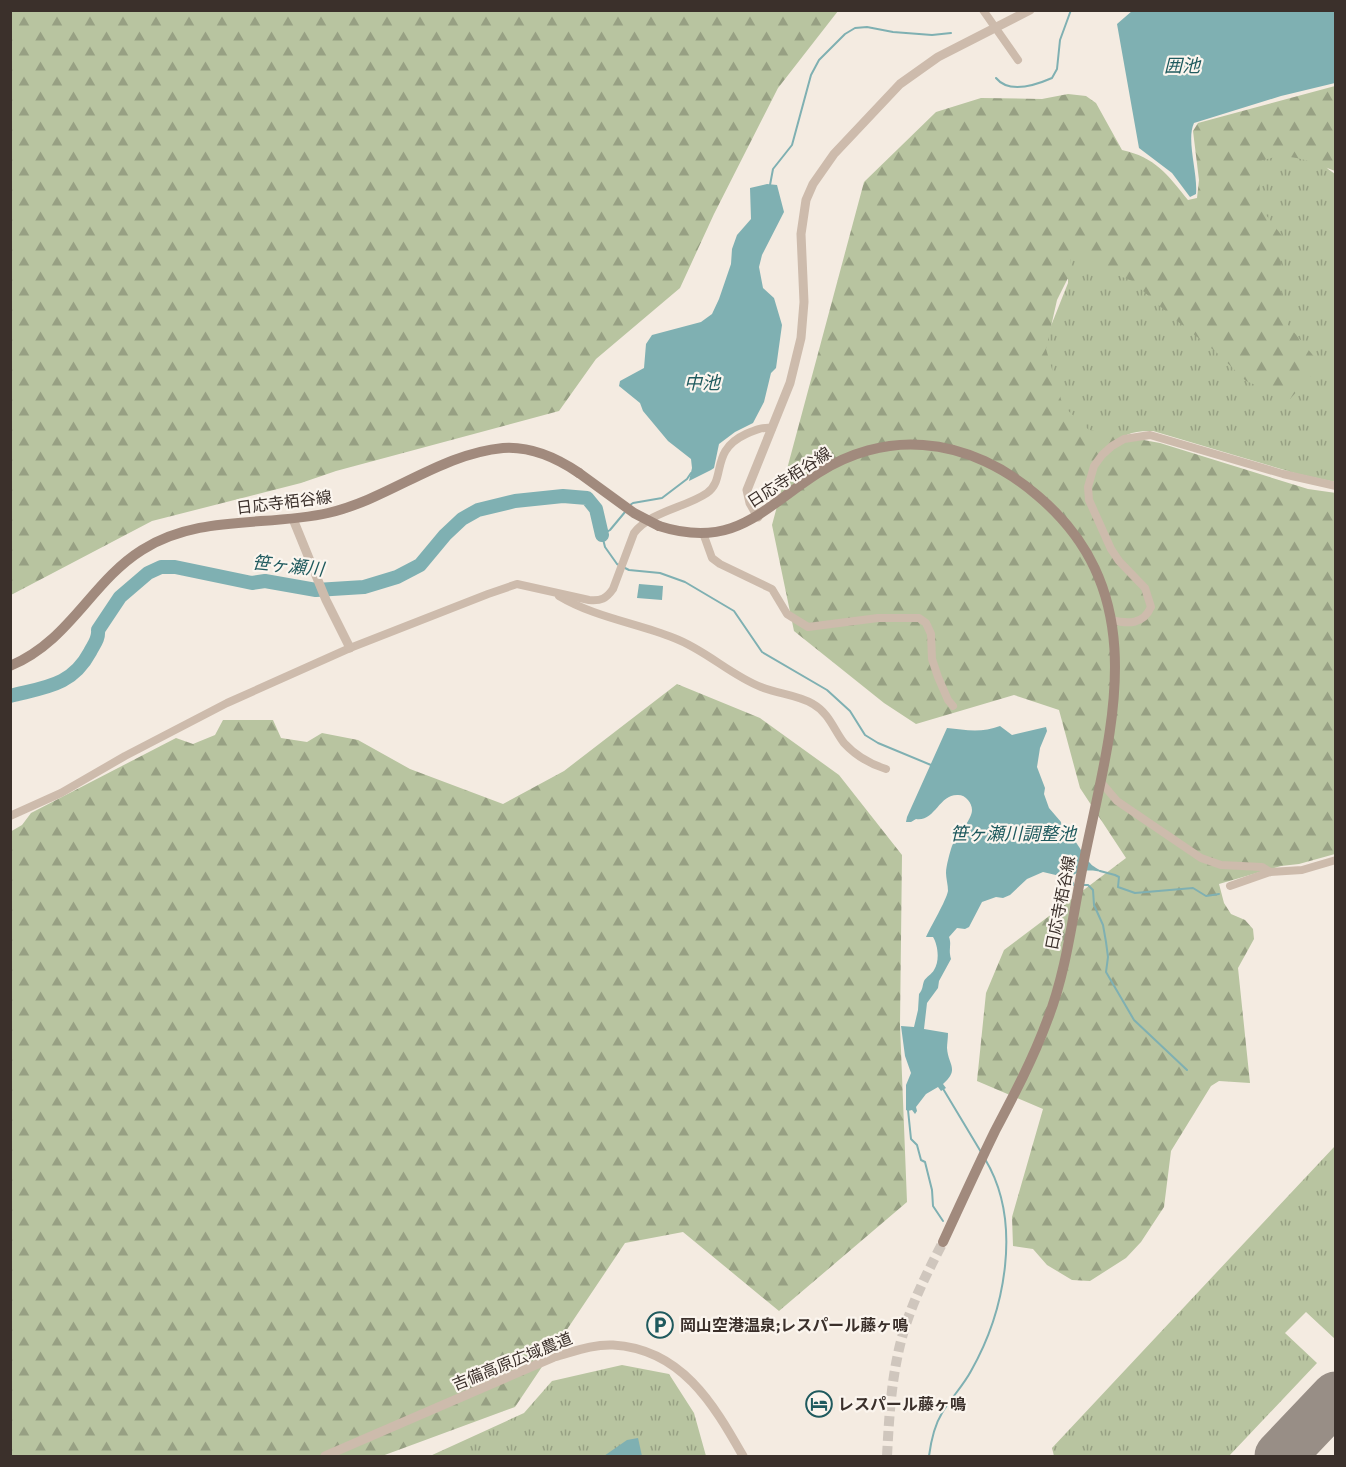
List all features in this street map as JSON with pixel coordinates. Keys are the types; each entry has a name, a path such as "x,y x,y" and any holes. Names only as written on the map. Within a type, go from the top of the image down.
{"main road":[{"name":"日応寺栢谷線","path":"10,666 52,642 122,565 142,550 169,536 214,525 293,519 350,507 464,457 492,449 507,448 539,452 563,462 634,513 659,526 683,532 704,533 729,529 758,517 820,472 845,458 882,447 913,445 944,448 963,452 1009,473 1045,501 1060,517 1084,549 1093,567 1107,602 1111,620 1116,661 1115,690 1097,797 1060,976 1048,1019 943,1242"}],"street":[{"path":"983,10 1018,60"},
{"path":"758,517 750,503 747,490 790,383 801,338 804,302 801,234 806,200 813,184 834,154 900,84 939,57 1030,10"},
{"path":"10,816 61,793 144,745 227,703 350,648 517,584 600,601 608,597 638,528 656,516 707,493 712,488 724,451 730,443 762,428 772,428"},
{"path":"1111,620 1132,623 1140,621 1148,615 1151,607 1145,588 1119,561 1111,549 1089,500 1088,487 1094,466 1112,446 1124,439 1150,435 1283,474 1335,486"},
{"path":"293,519 326,600 350,648"},
{"path":"704,533 712,558 772,589 787,614 808,627 878,618 919,618 926,623 931,634 932,659 948,700 953,706"},
{"path":"550,591 578,607 676,639 714,659 746,681 813,704 825,714 844,743 860,758 886,769"},
{"path":"1100,781 1117,801 1201,858 1221,865 1262,867 1270,872"},
{"path":"1230,886 1270,872 1302,870 1335,860"},
{"name":"吉備高原広域農道","path":"326,1456 555,1357 586,1348 611,1345 646,1352 683,1372 725,1424 743,1456"}],"green space":[{"path":"11,10 838,11 778,88 714,214 680,288 596,359 559,411 336,471 301,483 152,521 11,595"},
{"path":"1335,86 1335,171 1298,158 1279,157 1259,162 1260,207 1282,236 1280,286 1288,325 1321,365 1290,399 1246,381 1216,352 1132,281 1091,264 1077,247 1069,254 1072,270 1057,300 1046,349 1063,406 1089,430 1160,443 1308,489 1336,493 1335,854 1299,864 1281,866 1219,884 1224,903 1231,914 1245,920 1253,929 1254,939 1238,968 1250,1083 1219,1081 1211,1086 1171,1151 1164,1207 1141,1242 1126,1258 1090,1281 1072,1280 1047,1265 1033,1249 1013,1246 1012,1217 1043,1109 977,1081 986,993 1004,950 1126,858 1080,788 1059,710 1014,695 916,724 884,703 794,631 772,525 864,182 936,112 981,98 1042,99 1068,94 1086,96 1096,103 1122,150 1143,157 1160,168 1188,200 1197,198 1199,180 1193,131 1198,123"},
{"path":"1267,149 1323,162 1335,174 1335,482 1298,474 1153,431 1129,434 1064,459 1041,351 1068,279 1060,275 1025,186 1165,229"},
{"path":"677,684 760,718 839,775 902,855 900,1025 907,1202 779,1311 683,1232 625,1243 515,1407 382,1456 11,1456 10,832 22,825 31,813 176,738 193,744 215,735 223,720 273,720 281,738 307,742 322,733 358,740 410,769 503,804 564,771"},
{"path":"1335,1146 1335,1339 1306,1312 1285,1333 1317,1363 1229,1456 1054,1456 1052,1448"},
{"path":"622,1365 669,1374 694,1413 706,1456 430,1456 524,1413 552,1381"}],"water":[{"name":"囲池","path":"1132,11 1335,11 1335,83 1281,96 1194,123 1191,138 1196,194 1190,197 1172,173 1139,148 1117,24"},
{"name":"中池","path":"767,184 777,185 784,212 762,255 759,267 763,288 774,298 782,325 776,368 771,373 764,402 753,423 735,432 719,444 714,468 689,481 692,468 691,459 668,441 643,411 640,403 619,386 620,381 644,368 646,344 652,335 701,322 712,314 731,264 732,249 737,235 751,219 750,188"},
{"path":"639,584 663,586 662,600 637,598"},
{"name":"笹ヶ瀬川調整池","path":"1000,726 1012,735 1046,727 1047,731 1040,748 1037,767 1049,808 1061,822 1062,832 1075,842 1091,864 1103,872 1084,871 1068,878 1064,874 1060,876 1043,872 1027,879 1010,895 982,902 969,927 957,928 949,937 951,959 939,981 938,988 927,1003 924,1029 948,1033 947,1048 952,1070 943,1084 946,1088 941,1091 938,1087 926,1094 916,1107 915,1114 912,1110 906,1110 906,1085 911,1073 905,1056 901,1026 914,1027 919,994 924,981 936,966 938,953 936,944 933,937 926,937 948,891 946,870 952,846 970,818 972,807 964,796 958,795 946,799 922,819 906,822 907,817 947,728 980,730"},
{"path":"638,1438 642,1456 604,1456 627,1440"}],"waterway":[{"path":"996,78 1001,83 1015,87 1023,87 1052,78 1057,69 1060,40 1071,10"},
{"path":"770,185 773,169 792,145 811,75 819,60 845,34 855,28 867,27 932,35 951,33"},
{"path":"630,505 662,498 687,479 691,473"},
{"name":"笹ヶ瀬川","path":"10,696 46,687 75,672 90,652 97,639 98,630 120,597 148,573 161,567 175,567 252,583 265,581 316,590 364,587 397,577 420,565 445,535 462,519 478,510 515,501 563,496 587,498 596,509 602,535"},
{"path":"625,512 610,530 602,535 605,547 617,564 629,570 660,573 685,582 734,611 762,652 827,690 850,711 865,735 878,743 931,765"},
{"path":"1100,871 1119,877 1118,887 1135,893 1193,888 1206,896 1219,894"},
{"path":"1068,875 1074,885"},
{"path":"1083,885 1088,885 1093,890 1094,905 1103,925 1108,957 1106,972 1134,1020 1187,1070"},
{"path":"942,1087 981,1152"},
{"path":"908,1110 911,1139 917,1145 921,1160 925,1162 932,1190 933,1206 943,1221"},
{"path":"929,1456 937,1423 968,1376 983,1347 1000,1294 1005,1266 1004,1210 997,1184 985,1159"}],"taxiway":[{"path":"1315,1419 1336,1404"}],"runway":[{"path":"1280,1456 1336,1397"}],"tunnel":[{"path":"887,1456 892,1387 900,1345 913,1305 943,1242"}],"place":[{"name":"岡山空港温泉;レスパール藤ヶ鳴","path":"660,1325"},
{"name":"レスパール藤ヶ鳴","path":"819,1404"}]}
